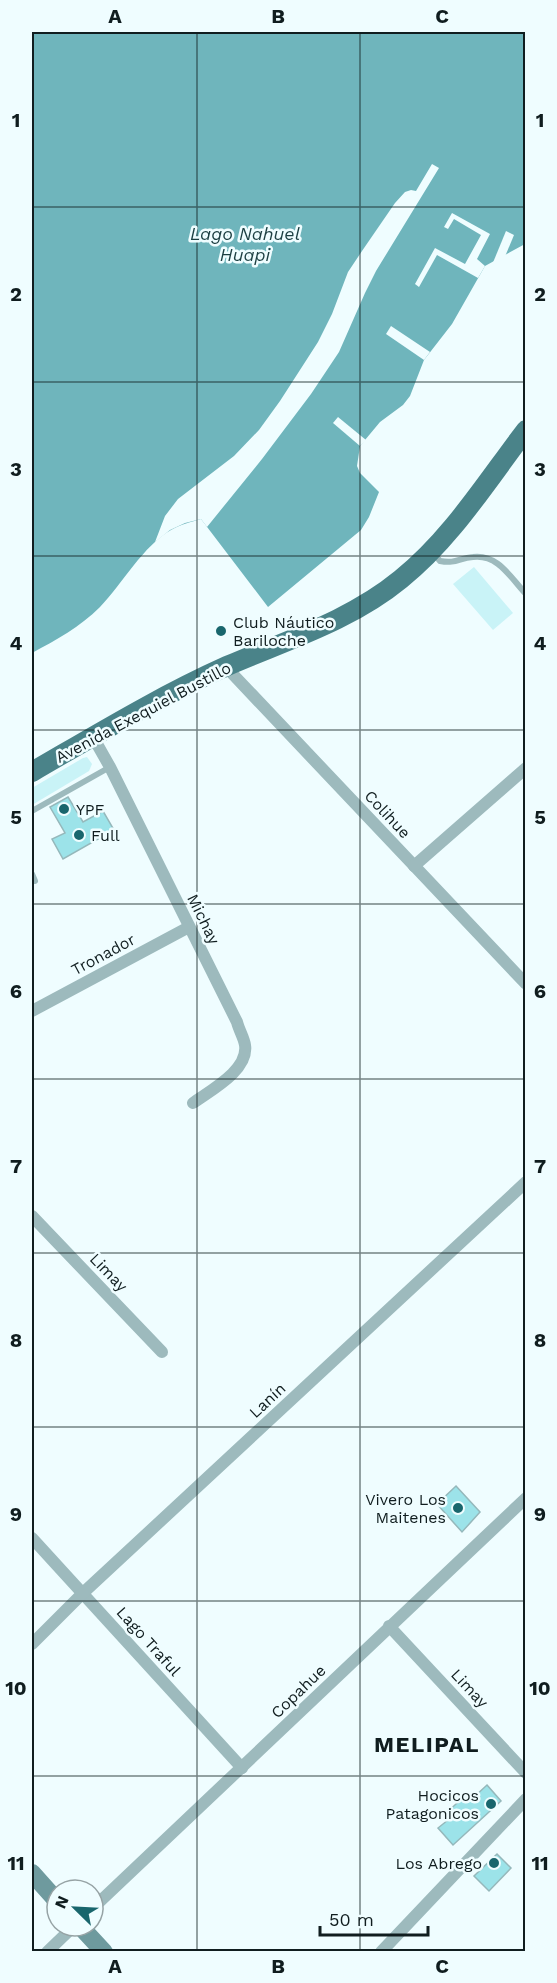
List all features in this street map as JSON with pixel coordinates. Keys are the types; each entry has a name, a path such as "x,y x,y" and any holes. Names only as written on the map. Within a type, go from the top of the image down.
{"main road":[{"name":"Avenida Exequiel Bustillo","path":"32,772 158,700 226,666 327,626 372,601 402,579 431,551 454,525 525,430"},
{"path":"32,1873 45,1888"},
{"path":"91,1938 104,1952"}],"street":[{"name":"Colihue","path":"226,666 525,984"},
{"name":"Michay","path":"93,737 237,1022 245,1046 244,1061 234,1072 193,1103"},
{"path":"414,866 525,768"},
{"name":"Tronador","path":"32,1011 189,927"},
{"name":"Lanín","path":"32,1644 83,1593 525,1182"},
{"name":"Limay","path":"32,1216 162,1352"},
{"name":"Copahue","path":"105,1897 525,1498"},
{"name":"Lago Traful","path":"32,1538 242,1768"},
{"name":"Limay","path":"389,1626 525,1773"},
{"path":"381,1952 525,1799"},
{"path":"47,1952 62,1938"}],"lane":[{"path":"431,551 440,561 452,563 471,557 486,557 495,560 525,594"},
{"path":"32,811 110,767"},
{"path":"32,874 35,881"}],"shaded area":[{"path":"474,567 513,613 493,630 453,584"},
{"path":"87,757 92,764 89,771 32,805 32,788"}],"water":[{"name":"Lago Nahuel Huapi","path":"32,32 525,32 525,244 485,266 452,324 424,360 410,396 403,405 380,422 360,446 357,466 360,473 379,492 361,530 268,607 201,519 178,526 161,537 142,555 100,607 68,633 32,653"}],"pier":[{"path":"432,164 439,168 376,271 339,352 311,394 207,527 201,519 185,523 170,530 155,542 165,516 178,499 234,456 259,430 318,342 332,314 348,272 395,203 405,192 416,191"},
{"path":"452,213 490,234 477,259 485,266 478,278 437,255 419,287 415,284 435,248 465,264 481,235 454,219 448,229 444,227"},
{"path":"506,231 514,235 504,259 492,265"},
{"path":"391,326 430,352 424,360 386,334"},
{"path":"338,417 366,440 360,446 333,423"}],"building":[{"path":"68,797 83,822 103,811 114,830 63,859 52,839 65,833 50,807"},
{"name":"Vivero Los Maitenes","path":"456,1486 480,1512 462,1532 437,1504"},
{"path":"487,1785 501,1801 453,1845 438,1828 448,1820 444,1815 468,1793 473,1798"},
{"path":"497,1854 511,1868 489,1891 474,1876"}],"place":[{"name":"Club Náutico Bariloche","path":"221,631"},
{"name":"YPF","path":"64,809"},
{"name":"Full","path":"79,835"},
{"name":"Vivero Los Maitenes","path":"458,1508"},
{"name":"Hocicos Patagonicos","path":"491,1804"},
{"name":"Los Abrego","path":"494,1863"}],"district":[{"name":"MELIPAL","path":"427,1744"}]}
